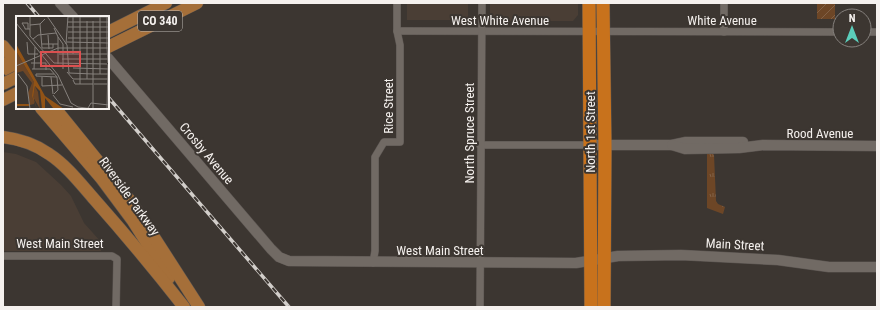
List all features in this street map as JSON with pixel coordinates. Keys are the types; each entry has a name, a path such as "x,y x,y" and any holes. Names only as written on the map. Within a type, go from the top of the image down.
{"highway":[{"name":"North 1st Street","path":"589,3 591,307"},
{"name":"North 1st Street","path":"603,3 604,307"}],"main road":[{"name":"CO 340","path":"112,30 166,3"},
{"name":"CO 340","path":"109,47 197,3"},
{"path":"3,46 16,62"},
{"path":"3,63 16,77"},
{"path":"3,84 16,78"},
{"name":"Riverside Parkway","path":"42,109 101,178 129,215 188,307"},
{"name":"Riverside Parkway","path":"55,109 132,203 199,307"},
{"path":"3,137 35,146 48,153 66,169 126,235 184,307"}],"street":[{"path":"60,3 72,16"},
{"name":"Rice Street","path":"373,262 375,251 375,158 384,142 400,142 400,45 397,31 397,3"},
{"name":"North Spruce Street","path":"480,307 482,3"},
{"path":"724,3 724,32"},
{"name":"West White Avenue","path":"397,31 603,32"},
{"name":"White Avenue","path":"603,32 832,32"},
{"name":"Crosby Avenue","path":"109,59 271,249 279,257 289,261"},
{"path":"480,145 589,145"},
{"name":"Rood Avenue","path":"589,145 672,145 685,149 739,148 763,145 877,146"},
{"name":"West Main Street","path":"3,256 112,256 117,259 116,307"},
{"name":"Main Street","path":"591,261 618,256 701,256 778,260 829,267 877,267"},
{"name":"West Main Street","path":"289,261 480,263 576,263 591,261"}],"shaded area":[{"path":"407,3 468,3 468,20 407,20"},
{"path":"490,3 578,3 578,15 573,21 494,21 490,19"},
{"path":"3,152 16,154 36,162 61,185 71,196 84,223 101,242 101,251 3,251"}],"green space":[{"path":"817,3 835,3 835,8 832,8 832,19 817,19"},
{"path":"707,154 714,155 716,201 718,204 725,207 723,214 707,208"}],"railway":[{"path":"27,3 38,16"},
{"path":"109,98 289,307"}]}
